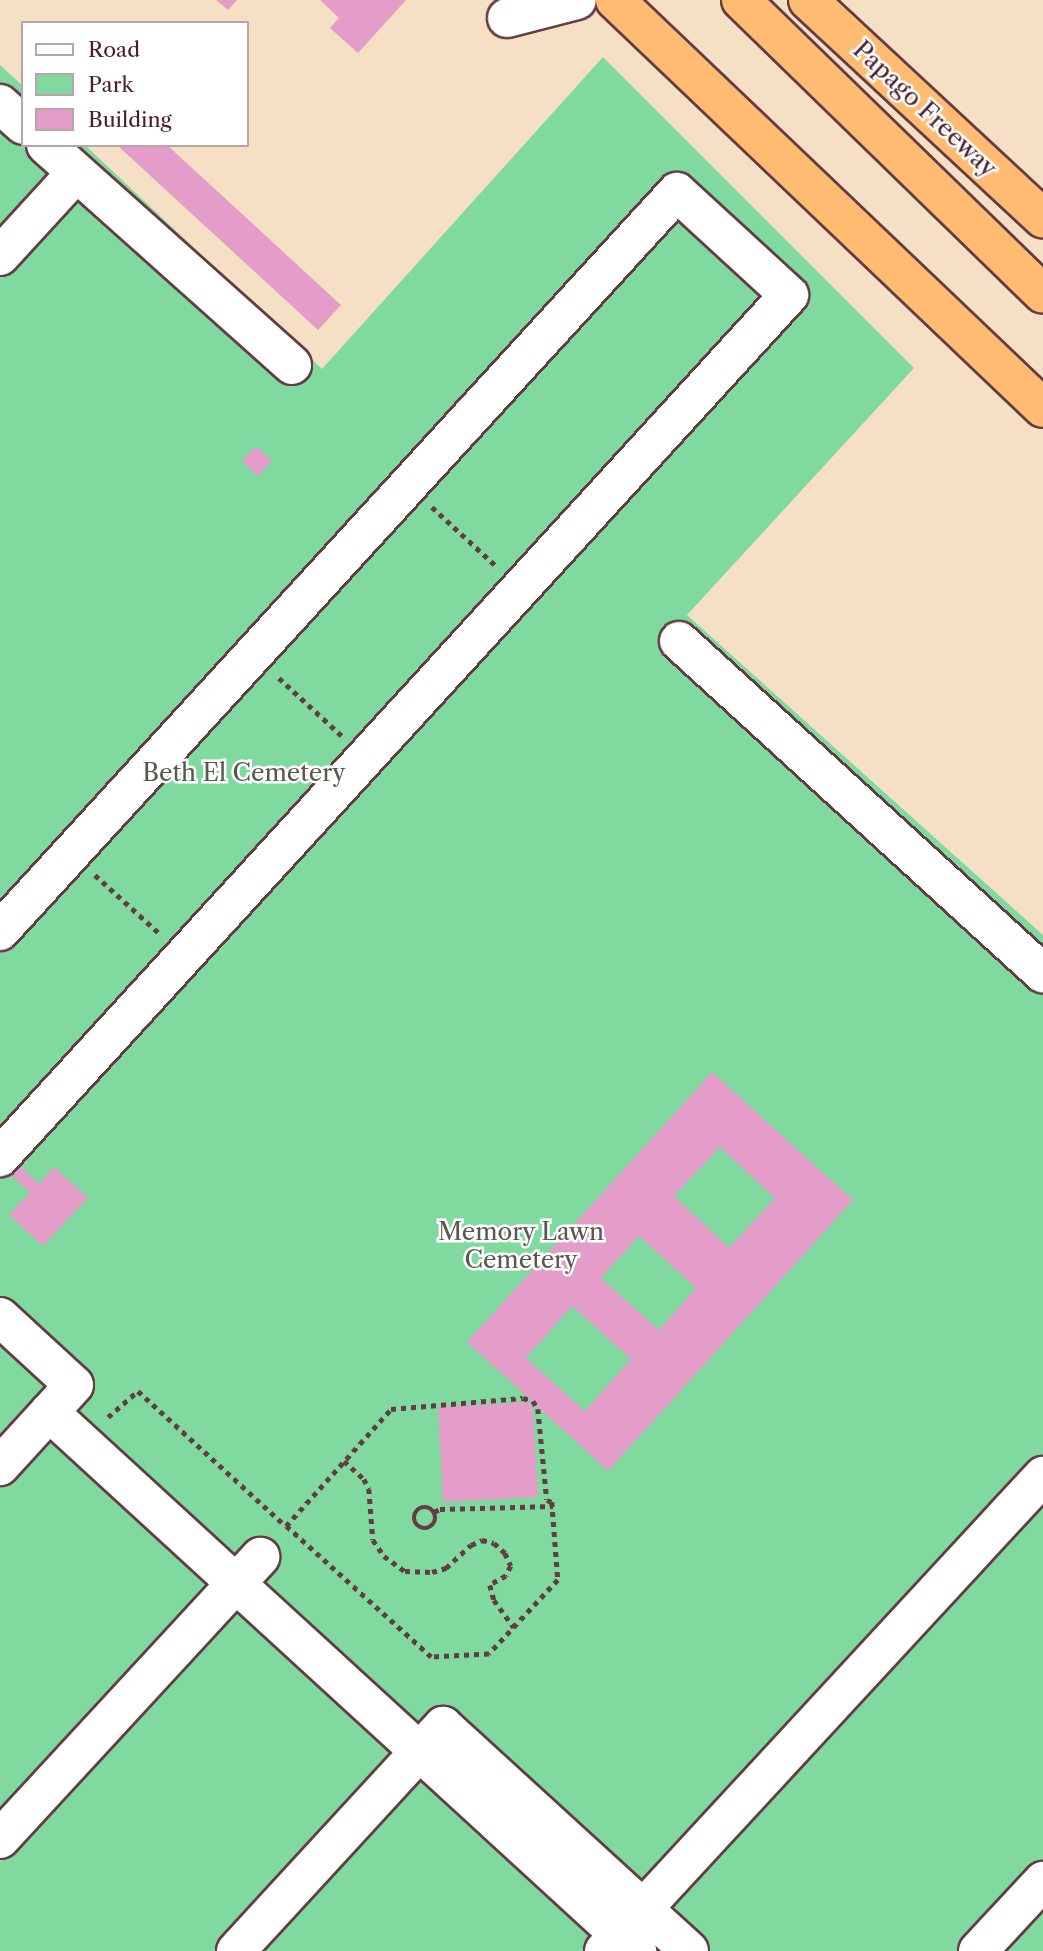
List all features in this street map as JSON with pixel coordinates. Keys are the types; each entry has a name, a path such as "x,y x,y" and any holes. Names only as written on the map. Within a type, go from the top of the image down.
{"highway":[{"path":"615,0 1043,408"},
{"path":"741,0 1043,294"},
{"name":"Papago Freeway","path":"808,0 1043,218"}],"street":[{"path":"507,18 577,0"},
{"path":"0,104 21,123"},
{"path":"48,147 292,365"},
{"path":"0,256 76,173"},
{"path":"0,932 677,192 789,295 0,1157"},
{"path":"679,641 1043,973"},
{"path":"0,1317 74,1385 0,1466"},
{"path":"49,1412 248,1571 432,1738 626,1936 689,1951"},
{"path":"626,1936 1043,1476"},
{"path":"0,1839 248,1571"},
{"path":"236,1951 432,1738"},
{"path":"978,1951 1043,1881"}],"path":[{"path":"408,485 521,588"},
{"path":"254,654 366,758"},
{"path":"72,853 184,956"},
{"path":"108,1416 138,1391 286,1526 431,1657 489,1654 558,1580 552,1502 547,1500 538,1409 533,1401 523,1398 391,1409 286,1526"},
{"path":"344,1461 364,1479 369,1489 373,1540 384,1556 405,1571 432,1572 446,1568 471,1545 482,1540 494,1543 505,1553 510,1566 506,1576 489,1585 495,1600 514,1628"},
{"path":"434,1512 440,1509 552,1506"},
{"path":"424,1507 434,1512 436,1518 431,1527 426,1530 416,1525 414,1519 419,1509 424,1507"}],"green space":[{"name":"Memory Lawn Cemetery","path":"603,57 914,368 687,615 1043,935 1043,1951 0,1951 0,65 21,84 21,147 87,147 322,369"}],"building":[{"path":"216,0 237,0 228,10"},
{"path":"320,0 406,0 358,53 330,28 339,18"},
{"path":"119,147 169,147 341,305 318,330"},
{"path":"256,446 272,461 258,476 242,461"},
{"path":"712,1072 853,1200 608,1471 467,1342","holes":["720,1147 775,1198 729,1248 674,1196","639,1236 696,1288 659,1330 601,1278","572,1306 631,1359 585,1411 526,1358"]},
{"path":"21,1167 39,1184 54,1167 88,1198 43,1246 9,1215 30,1193 12,1176"},
{"path":"532,1402 538,1497 443,1502 438,1407"}],"park label":[{"name":"Beth El Cemetery","path":"244,773"}]}
